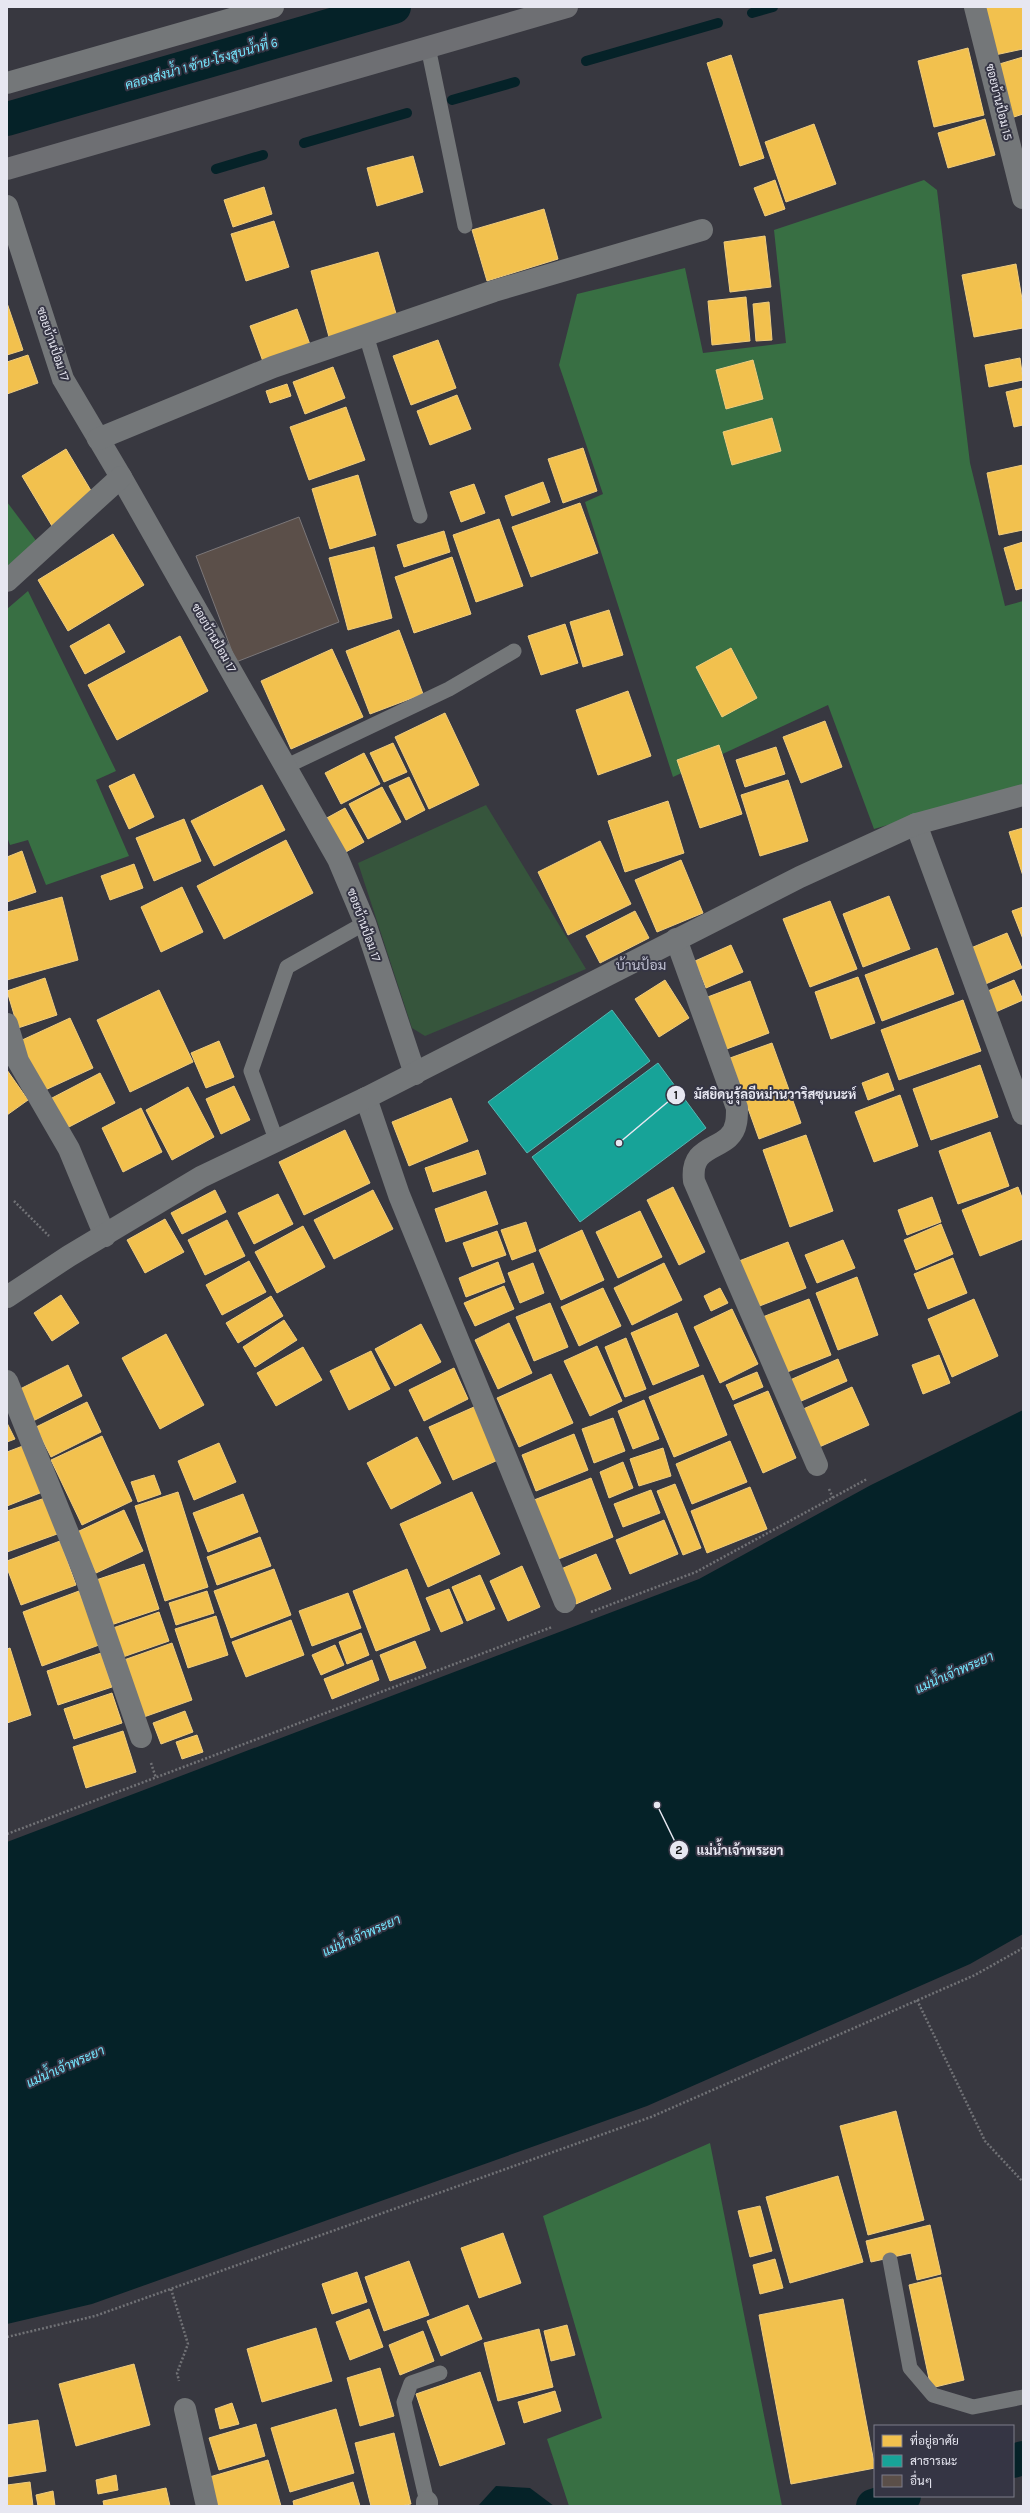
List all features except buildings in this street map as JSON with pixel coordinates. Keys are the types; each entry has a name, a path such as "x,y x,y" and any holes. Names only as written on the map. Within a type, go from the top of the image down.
{"main road":[{"path":"7,169 567,7"}],"street":[{"path":"7,83 273,7"},
{"name":"ซอยบ้านป้อม 15","path":"975,7 1023,198"},
{"name":"ซอยบ้านป้อม 17","path":"7,206 63,379 287,766 338,859 365,923 415,1074"},
{"path":"98,439 274,367 366,335 494,291 702,230"},
{"path":"7,581 121,477"},
{"path":"7,1297 69,1256 105,1236 201,1177 277,1142 415,1074 676,939 800,877 916,824 1023,795"},
{"path":"916,824 1023,1114"},
{"path":"676,939 737,1108 736,1124 730,1136 697,1157 692,1170 694,1181 817,1465"},
{"path":"7,1024 18,1061 68,1149 105,1236"},
{"path":"366,1098 399,1195 565,1602"},
{"path":"7,1381 86,1578 141,1737"},
{"path":"185,2409 207,2506"}],"lane":[{"path":"428,47 466,226"},
{"path":"366,335 420,516"},
{"path":"287,766 449,689 514,651"},
{"path":"277,1142 251,1071 287,967 365,923"},
{"path":"890,2260 910,2368 933,2395 973,2408 1023,2397"},
{"path":"427,2504 404,2402 411,2383 440,2373"}],"path":[{"path":"14,1201 69,1256"},
{"path":"587,1614 696,1572 867,1479"},
{"path":"7,1834 557,1625"},
{"path":"7,2337 96,2316 651,2117 975,1975 1023,1948"},
{"path":"917,2000 935,2042 985,2141 1023,2182"},
{"path":"171,2289 188,2344 177,2373 185,2409"}],"green space":[{"path":"924,180 937,190 970,463 1005,606 1023,601 1023,785 874,829 828,705 673,777 585,502 603,494 559,365 577,294 685,268 703,353 786,343 774,230"},
{"path":"7,502 40,546 7,574"},
{"path":"28,591 116,771 96,780 129,856 46,885 28,840 10,845 7,837 7,609"},
{"path":"486,805 586,969 425,1036 412,1028 358,863"},
{"path":"710,2143 782,2506 569,2506 547,2439 602,2418 543,2216"}],"water":[{"path":"1023,1410 1023,1934 970,1964 647,2106 92,2304 7,2324 7,1842 699,1579 871,1485"},
{"path":"496,2486 530,2488 554,2506 478,2506"}],"waterway":[{"name":"คลองส่งน้ำ 1 ซ้าย-โรงสูบน้ำที่ 6","path":"7,119 394,7"},
{"path":"752,13 773,7"},
{"path":"586,61 718,23"},
{"path":"452,100 515,82"},
{"path":"304,143 407,113"},
{"path":"216,169 263,155"},
{"path":"1014,2461 1023,2458"},
{"path":"873,2506 901,2497"}],"place":[{"name":"มัสยิดนูรุ้ลอีหม่านวาริสซุนนะห์","path":"619,1143"},
{"name":"แม่น้ำเจ้าพระยา","path":"657,1805"}],"district":[{"name":"บ้านป้อม","path":"641,965"}]}
